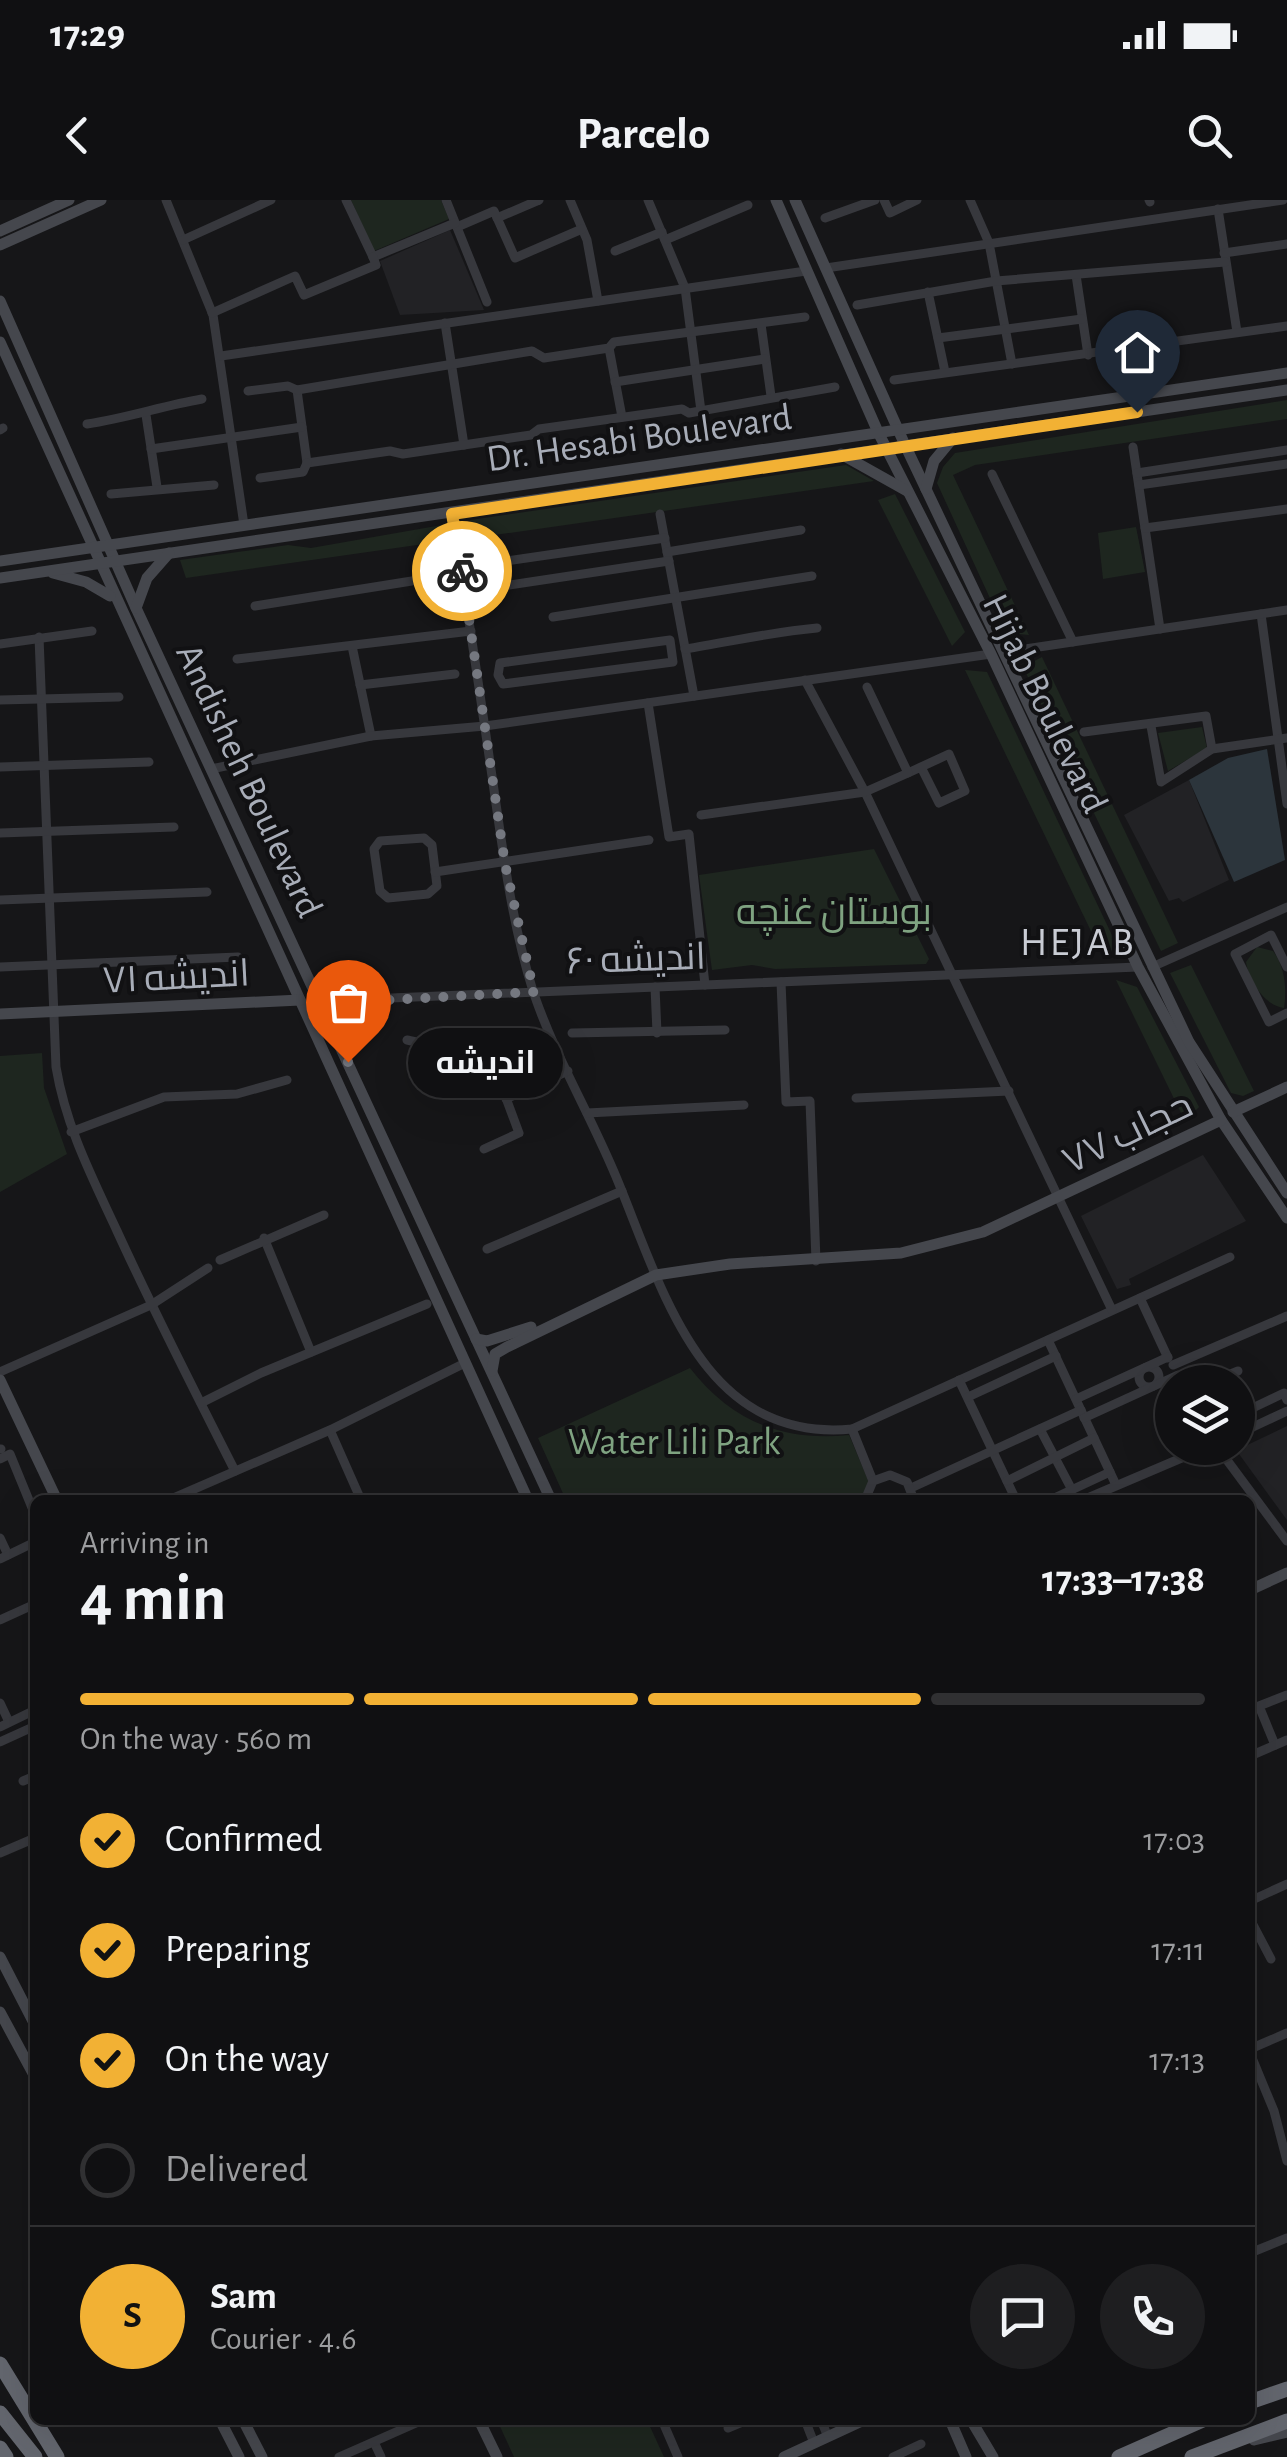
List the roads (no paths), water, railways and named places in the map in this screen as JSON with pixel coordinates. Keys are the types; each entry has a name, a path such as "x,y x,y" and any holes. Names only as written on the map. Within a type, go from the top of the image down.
{"highway":[{"path":"0,2364 30,2413"},
{"path":"1255,2400 1287,2389"},
{"path":"0,2413 36,2457"},
{"path":"1194,2456 1287,2422"},
{"path":"37,2425 57,2457"},
{"path":"1119,2457 1192,2425"},
{"path":"0,2448 6,2457"}],"main road":[{"path":"0,231 69,200"},
{"path":"0,245 101,200"},
{"name":"Hijab Boulevard","path":"776,200 878,432 990,654 1138,968 1221,1120 1287,1218"},
{"name":"Hijab Boulevard","path":"796,200 904,445 1189,1042 1287,1193"},
{"name":"Andisheh Boulevard","path":"0,302 136,608 548,1495"},
{"name":"Andisheh Boulevard","path":"0,342 414,1258 526,1495"},
{"name":"Dr. Hesabi Boulevard","path":"0,561 1287,373"},
{"name":"Dr. Hesabi Boulevard","path":"0,578 1287,390"},
{"path":"926,489 934,461 953,438"},
{"path":"842,454 908,491"},
{"path":"136,608 147,578 169,554"},
{"path":"39,571 86,582 114,598"},
{"path":"1102,886 1115,881"},
{"name":"اندیشه ۷۱","path":"0,1014 300,1000"},
{"path":"1233,1112 1287,1088"},
{"name":"حجاب ۷۷","path":"578,1310 656,1275 730,1264 816,1261 917,1249 983,1232 1221,1120"},
{"path":"414,1258 432,1250"},
{"path":"476,1339 502,1337 578,1310"},
{"path":"492,1373 495,1354 578,1310"},
{"path":"0,1376 55,1495"},
{"path":"1255,1588 1287,1572"},
{"path":"0,1957 30,2014"},
{"path":"0,2012 30,2068"},
{"path":"223,2425 240,2457"},
{"path":"246,2425 262,2457"},
{"path":"482,2425 496,2457"},
{"path":"784,2457 853,2425"},
{"path":"952,2425 966,2457"},
{"path":"974,2425 993,2457"},
{"path":"1194,2456 1287,2432"}],"street":[{"path":"166,200 212,313 222,356 244,525"},
{"path":"183,240 271,200"},
{"path":"212,313 295,276 304,295 376,265 346,200"},
{"path":"446,200 487,302"},
{"path":"497,218 539,200"},
{"path":"570,200 582,229 598,301"},
{"path":"648,200 685,288 701,411"},
{"path":"824,218 876,200"},
{"path":"884,200 890,213 918,200"},
{"path":"970,200 989,243 1012,364"},
{"path":"826,268 1283,200"},
{"path":"616,251 748,206"},
{"path":"1218,210 1237,332"},
{"path":"373,257 494,211 515,258 582,229"},
{"path":"856,305 996,281 1225,258 1287,244"},
{"path":"222,356 806,270"},
{"path":"1076,275 1088,355"},
{"path":"928,292 945,372"},
{"path":"248,391 288,386 297,390 532,351 544,358 609,348 614,342 805,317"},
{"path":"938,338 1082,319"},
{"path":"445,323 464,445"},
{"path":"760,324 771,396"},
{"path":"894,380 1287,326"},
{"path":"609,348 622,417"},
{"path":"615,382 766,359"},
{"path":"307,463 464,445 622,417 701,411 835,387"},
{"path":"260,478 304,472 307,463 297,390"},
{"path":"86,424 146,415 154,408 202,399"},
{"path":"146,415 157,487"},
{"path":"151,449 302,427"},
{"path":"1133,447 1160,629"},
{"path":"1137,473 1287,450"},
{"path":"1139,486 1287,464"},
{"path":"992,474 1073,642"},
{"path":"111,494 214,485"},
{"path":"1145,528 1287,509"},
{"path":"452,514 505,864 534,992 656,1275 702,1362 741,1404 794,1426 823,1432 852,1429 1230,1257"},
{"path":"660,514 694,696"},
{"path":"665,538 485,564 483,578 490,588 801,530"},
{"path":"552,617 812,576"},
{"path":"254,606 463,577 483,578"},
{"path":"1006,652 1287,610"},
{"path":"1261,614 1283,738 1287,804"},
{"path":"685,649 750,639 760,632 816,628"},
{"path":"237,659 471,631"},
{"path":"0,644 92,632"},
{"path":"39,637 56,1067 71,1132 151,1306 235,1471"},
{"path":"670,640 674,662 503,684 498,675 500,663 670,640"},
{"path":"352,646 370,736"},
{"path":"212,769 370,736 485,726 990,654"},
{"path":"360,685 455,674"},
{"path":"478,678 498,675"},
{"path":"806,680 865,792 1112,1310"},
{"path":"868,687 908,774"},
{"path":"0,700 118,698"},
{"path":"648,703 669,836 690,834 705,985"},
{"path":"1084,732 1206,716 1212,749"},
{"path":"1151,726 1162,782 1212,749 1283,738"},
{"path":"701,815 865,792 949,754 965,791 938,803 921,767"},
{"path":"0,767 149,762"},
{"path":"0,833 174,827"},
{"path":"424,838 432,845 435,872 437,886 428,894 388,898 380,891 374,849 380,841 424,838"},
{"path":"435,872 648,840"},
{"path":"0,900 207,892"},
{"path":"1152,967 1287,907"},
{"path":"1230,930 1241,950"},
{"path":"1287,966 1272,936 1235,954 1269,1022 1287,1013"},
{"path":"0,967 238,957"},
{"name":"اندیشه ۶۰","path":"320,1000 1138,968"},
{"path":"780,982 786,1102 810,1101 816,1261"},
{"path":"655,988 657,1033"},
{"path":"334,1031 336,1013 362,999"},
{"path":"572,1033 725,1030"},
{"path":"407,1040 444,1048 505,1040 518,1074 500,1082 441,1086"},
{"path":"506,1099 568,1072"},
{"path":"71,1132 164,1098 236,1094 286,1080"},
{"path":"484,1148 519,1133 500,1082"},
{"path":"856,1098 1008,1090"},
{"path":"587,1113 744,1105"},
{"path":"487,1249 622,1192"},
{"path":"220,1260 324,1215"},
{"path":"264,1238 311,1352"},
{"path":"0,1376 151,1306 208,1268"},
{"path":"1140,1298 1173,1365"},
{"path":"200,1403 427,1304"},
{"path":"1185,1365 1287,1316"},
{"path":"1048,1340 1116,1485"},
{"path":"968,1398 1056,1356"},
{"path":"180,1495 330,1430 464,1363"},
{"path":"1076,1399 1143,1368 1154,1367 1158,1372 1159,1380 1152,1387"},
{"path":"1143,1368 1155,1369"},
{"path":"1143,1368 1139,1380 1152,1387"},
{"path":"960,1380 1013,1495"},
{"path":"912,1488 1040,1429 1155,1385"},
{"path":"1255,1406 1284,1392 1287,1400"},
{"path":"1255,1426 1287,1410"},
{"path":"852,1429 873,1481 868,1495"},
{"path":"1040,1429 1072,1490"},
{"path":"330,1430 359,1495"},
{"path":"1006,1481 1094,1438"},
{"path":"3,1453 30,1506"},
{"path":"1093,1495 1164,1465"},
{"path":"1231,1465 1253,1495"},
{"path":"1061,1495 1110,1472"},
{"path":"873,1481 890,1475 912,1488 913,1495"},
{"path":"1255,1498 1287,1541"},
{"path":"0,1538 4,1557 30,1544"},
{"path":"0,1620 30,1606"},
{"path":"1275,1745 1258,1706 1287,1694"},
{"path":"0,1703 4,1724 30,1712"},
{"path":"0,1742 30,1728"},
{"path":"1255,1754 1287,1740"},
{"path":"23,1781 30,1778"},
{"path":"0,1853 30,1840"},
{"path":"1255,1899 1287,1884"},
{"path":"1255,1929 1271,1960"},
{"path":"1255,2048 1287,2032"},
{"path":"1255,2064 1274,2111 1287,2161"},
{"path":"1255,2251 1287,2238"},
{"path":"339,2457 413,2425"},
{"path":"664,2425 678,2457"},
{"path":"728,2428 735,2425"},
{"path":"807,2425 814,2443"},
{"path":"823,2425 828,2437"},
{"path":"374,2442 380,2457"},
{"path":"893,2457 922,2444"}],"place":[{"name":"اندیشه","path":"348,1062"}],"district":[{"name":"HEJAB","path":"1078,941"}],"park label":[{"name":"بوستان غنچه","path":"834,911"},
{"name":"Water Lili Park","path":"674,1441"}]}
